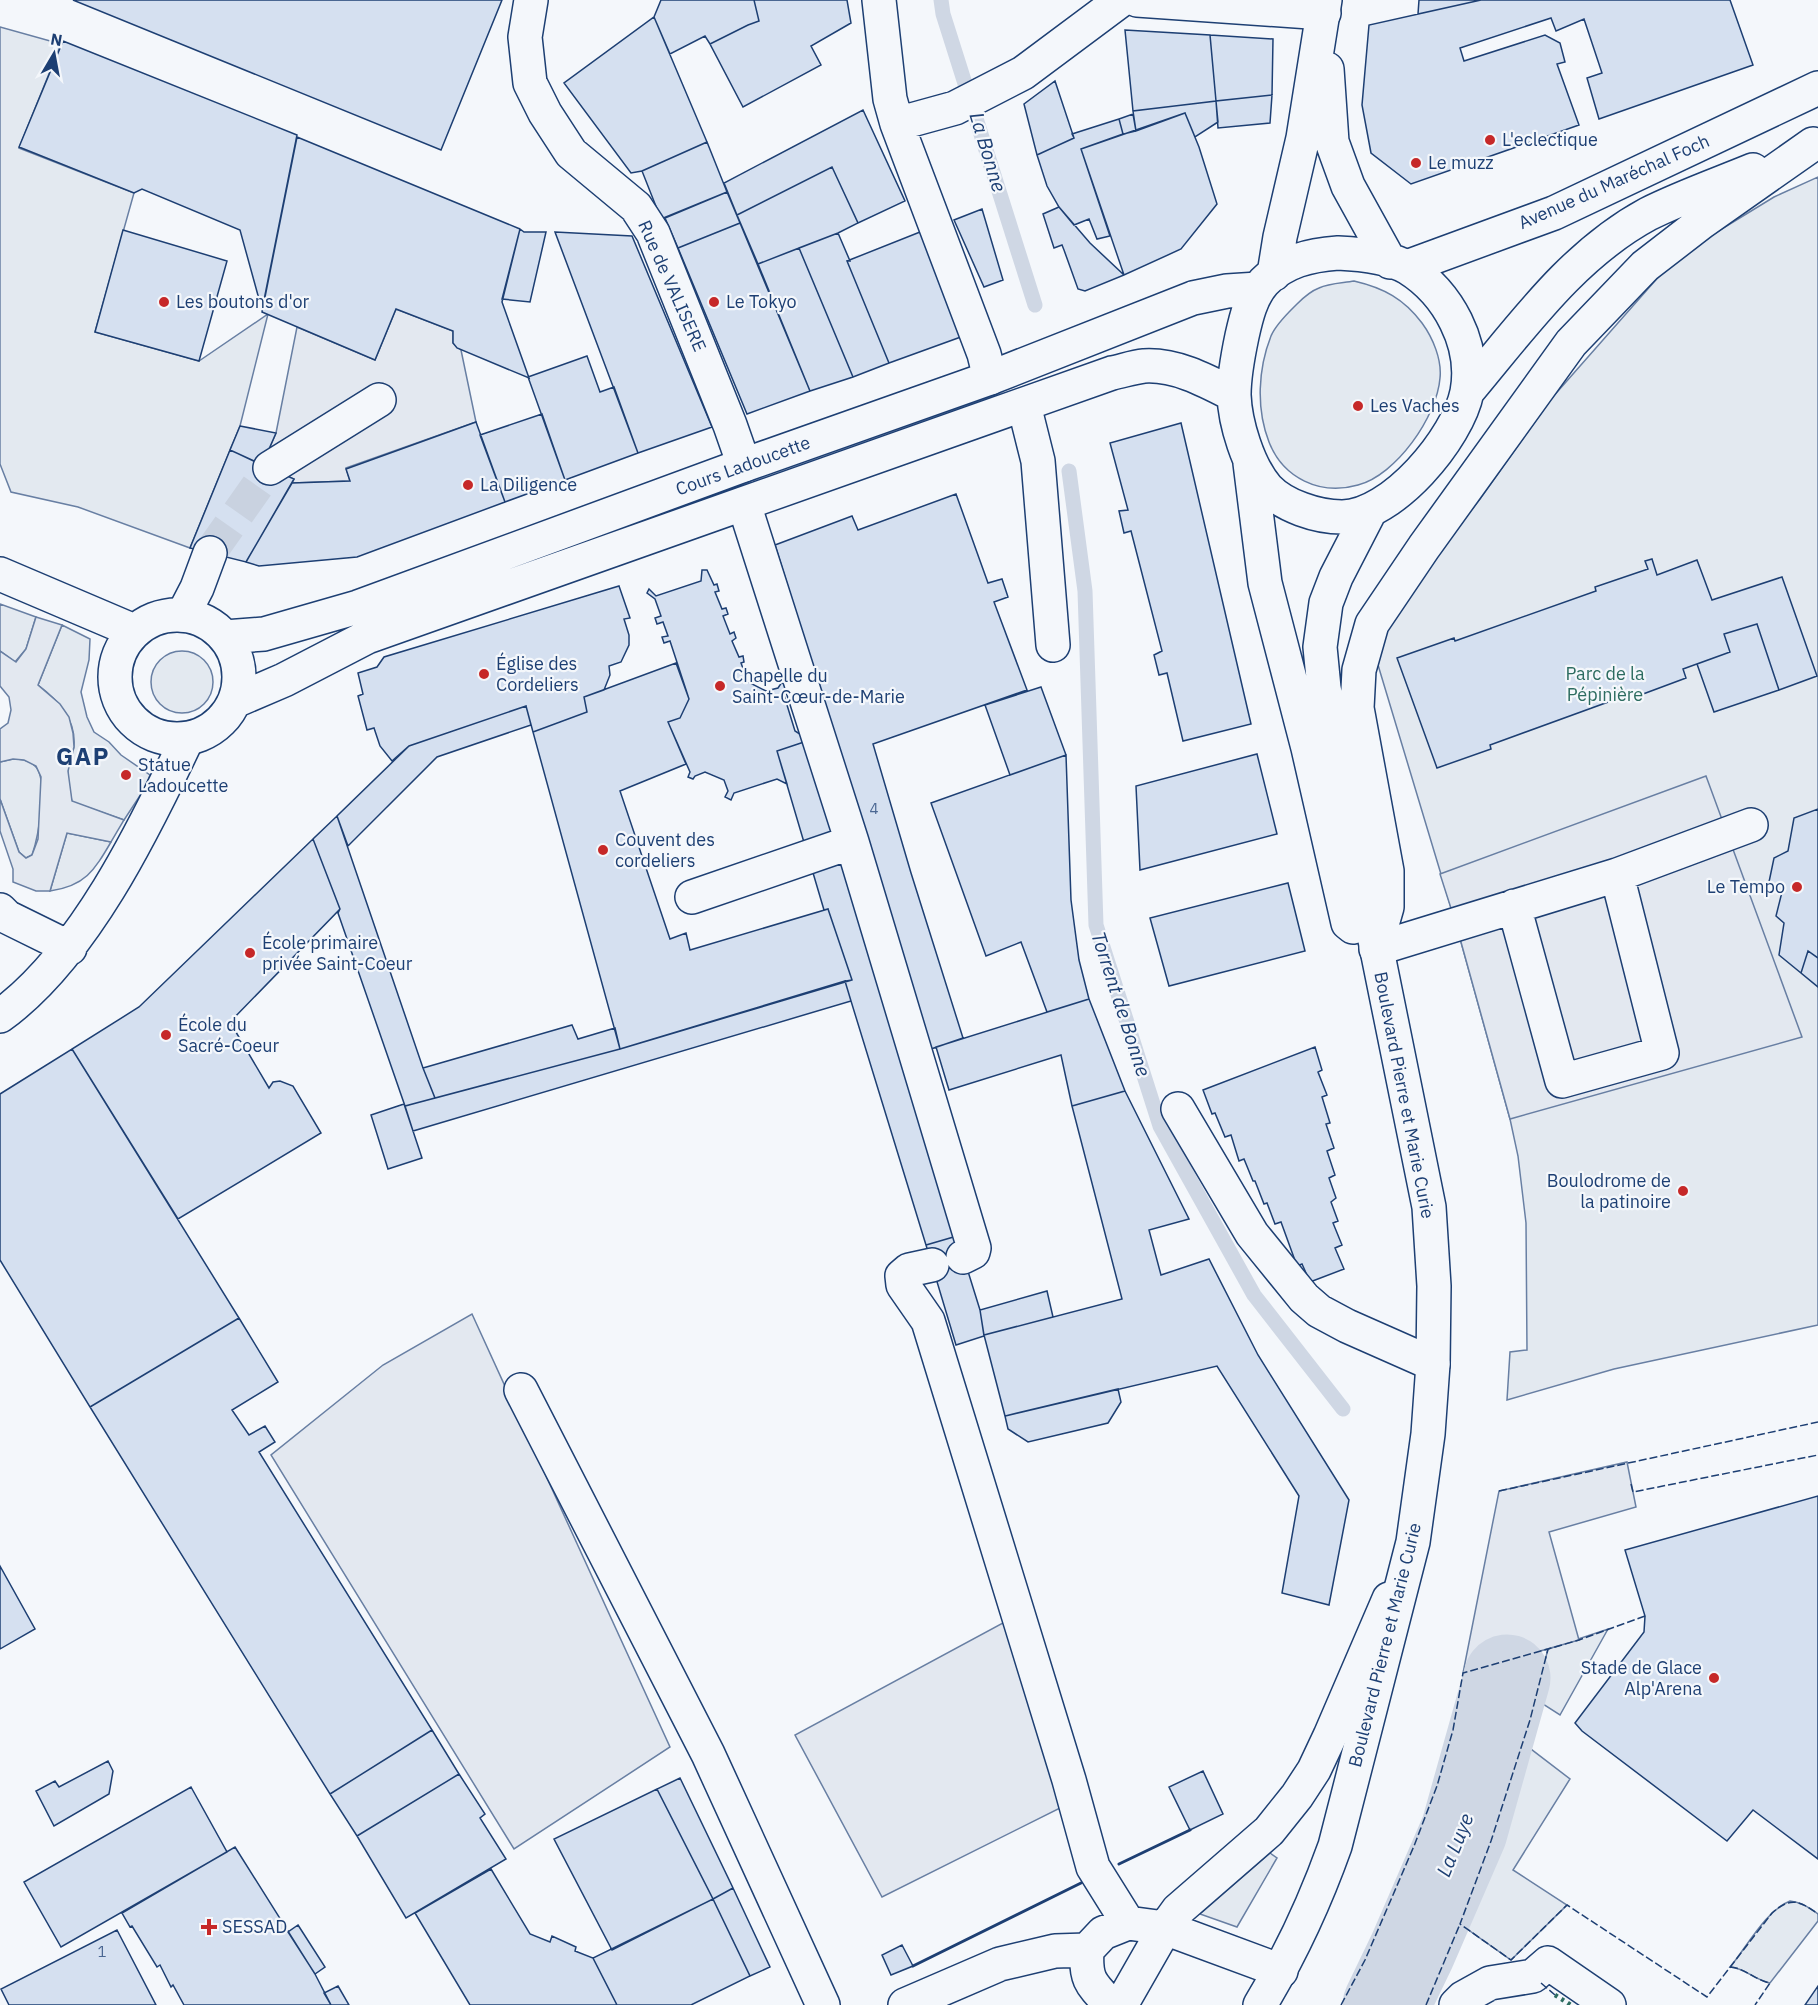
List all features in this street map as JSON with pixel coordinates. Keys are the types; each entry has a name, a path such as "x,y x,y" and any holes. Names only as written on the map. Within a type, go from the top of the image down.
{"main road":[{"name":"Rue de VALISERE","path":"531,0 525,37 530,83 545,113 571,153 636,207 653,233 744,465"},
{"path":"879,0 901,114 984,354 990,378"},
{"path":"901,114 955,108 1023,73 1121,0"},
{"path":"1137,0 1325,7"},
{"path":"1325,7 1332,142 1348,186 1398,264"},
{"path":"1325,7 1303,138 1280,237 1266,281 1246,318 1238,355 1234,395 1241,434 1249,457 1268,488 1287,503 1311,513 1342,518 1370,511 1393,497 1414,478 1438,448 1456,420 1467,392 1568,274 1610,239 1648,214 1815,143"},
{"name":"Avenue du Maréchal Foch","path":"1398,264 1554,213 1818,88"},
{"path":"1376,948 1387,906 1387,871 1357,708 1359,670 1372,624 1424,547 1578,336 1646,266 1702,222 1815,143"},
{"path":"1266,281 1294,261 1312,255 1363,254 1398,264 1434,289 1463,336 1468,364 1467,392"},
{"name":"Cours Ladoucette","path":"225,637 264,634 358,606 990,378 1193,298 1266,281"},
{"name":"Cours Ladoucette","path":"235,701 284,680 367,637 1112,374 1145,366 1175,370 1206,380 1234,395"},
{"path":"270,468 379,400"},
{"path":"1024,405 1038,461 1053,645"},
{"name":"Boulevard Pierre et Marie Curie","path":"1249,457 1265,583 1308,748 1348,922 1376,948"},
{"path":"744,504 852,842 974,1248 969,1256 909,1270 902,1276 903,1285 928,1321 1094,1867 1128,1923"},
{"name":"Boulevard Pierre et Marie Curie","path":"1260,2005 1281,1971 1319,1891 1335,1846 1413,1542 1428,1434 1433,1364 1434,1286 1429,1208 1324,688 1320,647 1326,603 1336,577 1370,511"},
{"path":"183,615 197,588 210,553"},
{"path":"0,574 134,631"},
{"path":"183,615 206,622 225,637 236,657 240,678 235,701 228,715 216,726 202,735 187,739 164,739 143,730 127,714 117,694 114,672 121,649 134,631 156,618 183,615"},
{"path":"0,1016 44,977 70,948 118,873 187,739"},
{"path":"1376,948 1617,875 1751,825"},
{"path":"692,897 852,842"},
{"path":"1514,906 1562,1081 1662,1053 1617,875"},
{"path":"0,910 7,917 70,948"},
{"path":"1178,1109 1252,1234 1304,1298 1319,1311 1347,1326 1433,1364"},
{"path":"521,1390 708,1754 823,2005"},
{"path":"1121,2005 1165,1928 1178,1910 1227,1870 1269,1831 1314,1770 1413,1542"},
{"path":"1111,2005 1090,1983 1086,1966 1087,1950 1103,1933 1128,1923 1165,1928 1281,1971"},
{"path":"905,2005 1000,1964 1055,1951 1087,1950"},
{"path":"1456,2005 1463,1998 1490,1983 1533,1976 1548,1963 1609,2005"},
{"path":"1490,1983 1522,2005"}],"green space":[{"path":"0,27 61,44 19,148 134,193 95,332 199,361 268,314 240,426 190,548 78,507 11,492 0,464"},
{"name":"Parc de la Pépinière","path":"1818,177 1818,1325 1614,1369 1507,1400 1510,1352 1527,1350 1526,1223 1518,1156 1510,1119 1456,924 1372,645 1382,622 1480,499 1551,399 1676,257 1774,197"},
{"path":"1354,281 1384,291 1408,307 1426,329 1433,342 1440,364 1440,378 1431,410 1423,426 1400,457 1372,479 1344,488 1330,488 1304,481 1293,474 1275,455 1262,416 1261,375 1271,336 1290,311 1316,289"},
{"path":"0,604 36,617 26,649 15,662 0,651"},
{"path":"62,625 90,639 89,660 81,692 87,717 94,732 150,775 145,788 124,820 72,802 68,773 74,746 72,727 59,704 38,685"},
{"path":"176,651 188,651 204,660 211,670 213,682 211,694 204,704 188,713 176,713 165,708 156,699 151,688 151,676 156,665 165,656"},
{"path":"13,759 25,760 33,764 39,773 41,783 41,809 37,836 32,855 26,858 19,852 0,799 0,762"},
{"path":"67,833 111,842 87,876 72,885 50,891"},
{"path":"1608,1629 1560,1715 1535,1699 1548,1649"},
{"path":"1523,1743 1570,1779 1513,1870 1567,1905 1511,1960 1460,1924 1491,1841"},
{"path":"1270,1853 1277,1858 1237,1927 1200,1914"},
{"path":"1790,1901 1815,1911 1818,1914 1818,1921 1770,1983 1730,1967 1772,1913"}],"shaded area":[{"path":"396,309 453,331 453,343 461,350 476,422 346,468 350,481 292,483 294,479 262,465 276,433 297,327 375,360"},
{"path":"36,617 62,625 38,685 60,704 69,717 74,747 68,771 72,801 124,820 111,842 67,833 50,891 36,891 13,882 13,869 0,831 0,799 19,852 26,858 32,855 38,839 41,777 36,766 24,760 13,759 0,762 0,729 8,723 11,710 9,697 0,686 0,651 16,662 26,649"},
{"path":"1706,776 1802,1037 1510,1119 1440,874"},
{"path":"472,1314 670,1747 514,1849 271,1455 383,1365"},
{"path":"1627,1462 1636,1507 1549,1532 1579,1640 1463,1673 1499,1491"},
{"path":"1029,1609 1088,1794 882,1897 795,1735"}],"building":[{"path":"73,0 502,0 441,150"},
{"path":"661,0 754,0 759,21 710,44 705,36 670,54 654,17"},
{"path":"754,0 847,0 851,23 811,46 821,65 743,107 710,44 759,21"},
{"path":"1419,0 1481,0 1418,14"},
{"path":"1481,0 1730,0 1753,65 1599,119 1587,78 1602,73 1584,19 1556,31 1551,18 1460,48 1464,61 1545,35 1560,43 1565,62 1557,64 1579,125 1411,184 1371,153 1362,105 1369,25"},
{"path":"654,17 707,142 642,171 631,173 564,83"},
{"path":"1125,30 1210,35 1216,101 1133,111"},
{"path":"1210,35 1273,39 1272,95 1216,101"},
{"path":"63,41 297,135 262,310 240,230 142,189 134,193 19,147"},
{"path":"1055,81 1074,138 1037,155 1024,104"},
{"path":"1272,95 1270,123 1218,128 1216,101"},
{"path":"1216,101 1218,122 1195,137 1185,113 1136,131 1133,111"},
{"path":"863,110 905,201 858,223 832,167 737,215 724,183"},
{"path":"1185,113 1199,147 1217,204 1181,249 1124,275 1081,149"},
{"path":"1133,114 1136,131 1123,134 1119,119"},
{"path":"1119,119 1123,134 1081,149 1110,236 1097,239 1089,219 1074,225 1059,207 1047,186 1037,155 1074,138 1072,134"},
{"path":"297,137 520,229 502,302 529,378 457,348 453,343 453,331 396,309 375,360 262,312"},
{"path":"707,142 727,192 661,219 642,171"},
{"path":"832,167 858,223 758,264 737,215"},
{"path":"727,192 740,223 678,248 665,218"},
{"path":"1059,207 1090,243 1124,275 1085,291 1078,289 1062,245 1054,248 1043,214"},
{"path":"982,209 1003,280 984,287 954,220"},
{"path":"740,223 810,391 747,414 678,248"},
{"path":"520,229 524,232 546,232 530,302 502,299"},
{"path":"123,230 227,261 199,361 95,332"},
{"path":"555,232 632,236 712,427 638,453"},
{"path":"920,232 969,334 889,363 847,261"},
{"path":"838,233 850,261 847,261 889,363 853,377 799,248"},
{"path":"799,248 853,377 810,391 758,264"},
{"path":"587,356 600,392 614,387 638,453 565,480 528,377"},
{"path":"542,414 565,480 505,502 480,435"},
{"path":"476,422 505,502 357,557 259,566 246,562 292,483 350,481 346,469"},
{"path":"1181,423 1251,724 1183,741 1167,673 1159,675 1154,655 1162,651 1131,531 1124,533 1119,511 1128,510 1110,443"},
{"path":"240,426 276,433 262,465 230,450"},
{"path":"230,450 294,479 246,562 190,548"},
{"path":"956,494 988,583 1002,579 1008,597 994,602 1027,690 873,744 963,1038 931,1049 775,545 852,516 858,530"},
{"path":"1652,559 1657,575 1697,560 1712,600 1782,577 1817,676 1779,690 1757,624 1724,634 1730,652 1683,669 1686,678 1635,697 1633,693 1490,745 1491,749 1437,768 1397,658 1454,638 1455,641 1596,591 1595,587 1648,569 1645,561"},
{"name":"Chapelle du Saint-Cœur-de-Marie","path":"702,570 707,570 714,585 717,584 719,591 715,592 722,609 726,608 728,614 723,616 730,634 734,632 736,638 732,641 739,657 743,656 744,662 741,663 748,682 766,691 778,688 782,682 787,685 783,692 795,731 803,736 804,742 777,751 787,784 777,779 734,793 731,800 725,797 728,791 724,780 705,772 693,779 688,777 690,772 668,722 680,718 689,699 670,641 664,643 662,637 668,636 663,622 657,624 655,618 661,616 655,599 647,593 649,589 656,596 701,581"},
{"name":"Église des Cordeliers","path":"619,586 630,618 624,619 629,635 629,645 621,662 609,666 610,675 604,690 584,697 587,712 533,732 526,706 409,746 392,761 380,746 374,728 367,730 358,696 363,694 358,673 377,667 384,657"},
{"path":"1757,624 1779,690 1714,712 1697,664 1730,652 1724,634"},
{"name":"Couvent des cordeliers","path":"676,663 689,699 680,718 668,722 686,764 620,791 670,939 686,933 690,950 828,909 852,980 620,1049 533,732 587,712 584,697"},
{"path":"1041,687 1066,755 1010,775 985,705"},
{"path":"526,706 531,725 437,757 348,846 337,816 409,746"},
{"path":"804,742 957,1236 926,1245 845,981 852,980 828,909 824,910 777,751"},
{"path":"1257,754 1277,834 1140,870 1136,786"},
{"path":"1066,755 1071,900 1079,960 1089,999 1047,1012 1021,942 986,956 931,803"},
{"name":"Le Tempo","path":"1818,809 1818,958 1808,951 1801,973 1779,955 1784,923 1776,916 1782,892 1769,882 1774,858 1788,851 1794,818"},
{"path":"337,816 435,1098 405,1106 338,913 340,909 313,839"},
{"name":"École du Sacré-Coeur","path":"313,839 340,909 230,1022 269,1088 273,1082 280,1081 293,1086 321,1133 178,1219 72,1049 139,1007"},
{"path":"1288,883 1305,951 1169,986 1150,918"},
{"path":"1808,951 1818,958 1818,987 1801,973"},
{"path":"845,981 851,1001 413,1131 405,1106 620,1049"},
{"path":"1089,999 1125,1091 1072,1106 1061,1055 949,1090 936,1047"},
{"path":"572,1025 578,1039 615,1028 620,1049 435,1098 423,1068"},
{"path":"1315,1047 1322,1070 1318,1072 1327,1095 1322,1097 1330,1123 1326,1124 1334,1148 1327,1151 1335,1175 1329,1178 1336,1198 1331,1202 1338,1221 1333,1223 1342,1245 1335,1248 1344,1269 1310,1282 1302,1264 1297,1266 1281,1222 1275,1224 1267,1203 1264,1204 1244,1159 1239,1161 1231,1135 1225,1137 1215,1113 1212,1114 1203,1090"},
{"path":"72,1049 239,1318 90,1407 0,1260 0,1094"},
{"path":"1125,1091 1189,1219 1149,1230 1161,1275 1209,1259 1258,1355 1349,1500 1329,1605 1282,1593 1299,1496 1217,1366 1005,1416 984,1335 1122,1299 1072,1106"},
{"path":"404,1104 422,1158 388,1169 371,1115"},
{"path":"957,1236 980,1310 984,1336 956,1345 926,1245"},
{"path":"1047,1291 1053,1317 984,1335 980,1310"},
{"path":"239,1318 278,1382 232,1410 249,1435 265,1426 275,1442 259,1452 432,1730 330,1794 90,1407"},
{"path":"1118,1389 1121,1402 1108,1423 1028,1442 1008,1429 1005,1416"},
{"name":"Stade de Glace Alp'Arena","path":"1818,1496 1818,1859 1753,1810 1727,1841 1582,1731 1575,1723 1644,1632 1645,1616 1625,1550"},
{"path":"0,1566 35,1629 0,1649"},
{"path":"432,1730 459,1774 357,1836 330,1794"},
{"path":"108,1761 113,1771 109,1794 54,1826 36,1791 55,1781 59,1787"},
{"path":"1203,1771 1223,1814 1190,1830 1169,1787"},
{"path":"459,1774 485,1814 480,1818 506,1859 406,1918 357,1836"},
{"path":"680,1778 733,1888 713,1899 657,1789"},
{"path":"191,1787 227,1852 61,1947 24,1882"},
{"path":"657,1789 713,1899 612,1950 554,1839"},
{"name":"SESSAD","path":"235,1847 315,1974 331,2005 184,2005 173,1985 171,1987 160,1965 157,1967 132,1926 130,1927 122,1913"},
{"path":"491,1869 530,1934 550,1942 552,1936 576,1947 575,1951 593,1958 617,2005 470,2005 415,1913"},
{"path":"733,1888 770,1967 750,1976 713,1899"},
{"path":"713,1899 750,1976 691,2005 617,2005 593,1958"},
{"path":"298,1925 325,1967 315,1974 288,1932"},
{"path":"117,1930 156,2005 9,2005 1,1989"},
{"path":"902,1945 913,1966 891,1975 882,1955"},
{"path":"338,1986 349,2005 331,2005 324,1993"},
{"path":"1818,1986 1818,2005 1805,2005"}],"waterway":[{"name":"La Bonne","path":"941,0 943,14 1035,305"},
{"name":"Torrent de Bonne","path":"1069,471 1085,591 1096,925 1160,1126 1254,1295 1343,1409"},
{"name":"La Luye","path":"1386,2005 1464,1831 1507,1678"}],"tunnel":[{"path":"210,553 270,468"}],"hedge":[{"path":"1555,1995 1571,2005"}],"fence":[{"path":"1499,1491 1818,1422"},
{"path":"1631,1484 1633,1492 1818,1455"},
{"path":"1645,1616 1548,1649 1530,1720 1491,1841 1460,1924 1511,1960 1567,1905 1707,1997 1778,1908 1795,1902 1818,1914"},
{"path":"1341,2005 1365,1960 1437,1786 1453,1730 1463,1673 1548,1649"},
{"path":"1426,2005 1460,1924"},
{"path":"1730,1967 1770,1983 1755,2005"},
{"path":"1541,1983 1555,1995"}],"wall":[{"path":"1119,1864 1190,1830"},
{"path":"913,1966 1081,1883"}],"place":[{"name":"L'eclectique","path":"1490,140"},
{"name":"Le muzz","path":"1416,163"},
{"name":"Les boutons d'or","path":"164,302"},
{"name":"Le Tokyo","path":"714,302"},
{"name":"Les Vaches","path":"1358,406"},
{"name":"La Diligence","path":"468,485"},
{"name":"Église des Cordeliers","path":"484,674"},
{"name":"Chapelle du Saint-Cœur-de-Marie","path":"720,686"},
{"name":"Statue Ladoucette","path":"126,775"},
{"name":"Couvent des cordeliers","path":"603,850"},
{"name":"Le Tempo","path":"1797,887"},
{"name":"École primaire privée Saint-Coeur","path":"250,953"},
{"name":"École du Sacré-Coeur","path":"166,1035"},
{"name":"Boulodrome de la patinoire","path":"1683,1191"},
{"name":"Stade de Glace Alp'Arena","path":"1714,1678"},
{"name":"SESSAD","path":"209,1927"}],"district":[{"name":"GAP","path":"83,757"}]}
